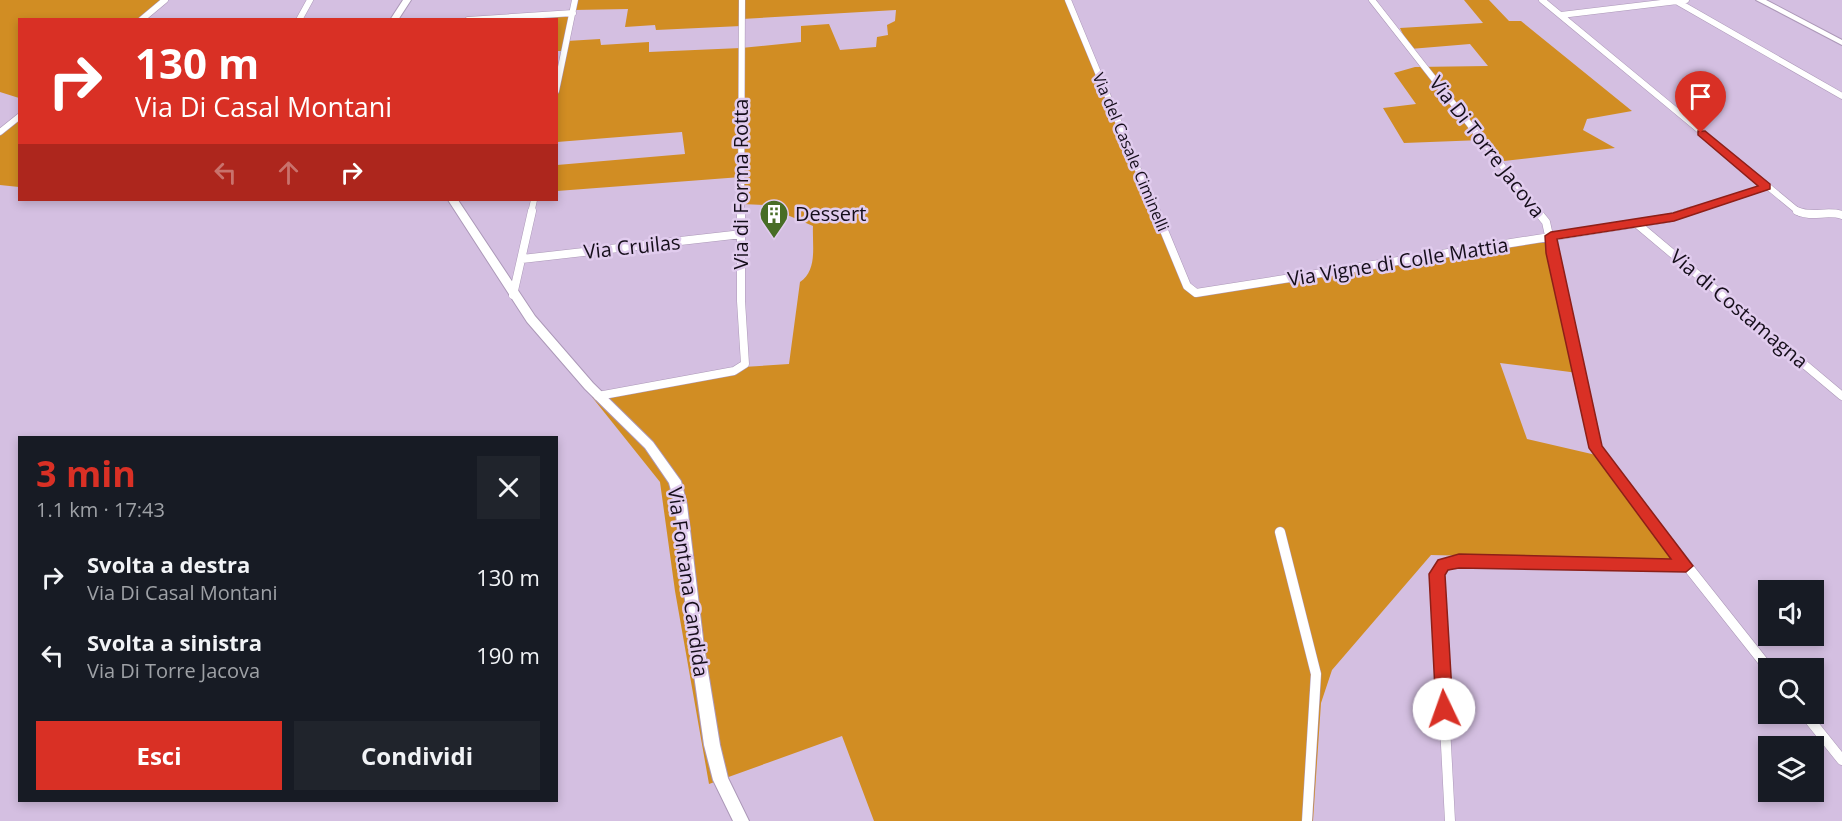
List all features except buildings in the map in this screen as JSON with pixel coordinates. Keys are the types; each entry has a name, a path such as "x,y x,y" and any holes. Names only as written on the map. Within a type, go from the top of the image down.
{"main road":[{"path":"395,18 408,0"},
{"path":"1760,0 1842,43"},
{"name":"Via Fontana Candida","path":"454,201 513,295 538,328 598,396 649,445 676,484 682,510 697,647 712,745 722,780 741,821"}],"street":[{"path":"143,18 165,0"},
{"path":"300,18 310,0"},
{"path":"558,82 575,0"},
{"name":"Via di Forma Rotta","path":"598,396 743,368 746,360 741,301 742,0"},
{"name":"Via del Casale Ciminelli","path":"1068,0 1188,286 1194,292 1203,294"},
{"name":"Via Di Torre Jacova","path":"1372,0 1542,216 1551,236 1552,253 1596,448 1760,658"},
{"path":"1542,0 1766,187 1804,215 1829,211 1842,215"},
{"path":"1561,15 1686,0"},
{"path":"1676,1 1842,96"},
{"path":"498,18 573,13"},
{"path":"0,132 18,118"},
{"name":"Via Vigne di Colle Mattia","path":"1203,294 1679,216 1766,187"},
{"path":"513,295 534,201"},
{"name":"Via di Costamagna","path":"1636,223 1842,396"},
{"name":"Via Cruilas","path":"522,259 742,234"},
{"path":"1280,532 1316,674 1307,821"},
{"path":"1450,821 1437,574 1440,568 1459,561 1686,566"},
{"path":"1813,724 1842,760"}],"shaded area":[{"path":"0,0 165,0 142,18 18,18 18,98 0,92"},
{"path":"575,0 1068,0 1187,286 1203,294 1551,236 1578,373 1500,363 1527,439 1596,455 1681,561 1431,555 1332,670 1321,703 1313,821 874,821 842,736 709,784 675,591 660,482 592,397 743,367 789,364 800,282 806,277 812,264 813,226 764,205 742,204 741,177 558,191 558,165 685,154 682,132 558,142 558,85 564,51 558,51 558,18 498,18 573,13 567,41 600,39 601,45 649,42 649,52 741,48 801,42 801,26 829,24 840,50 876,47 877,37 888,35 887,25 895,21 896,10 742,19 741,26 656,30 655,25 625,27 628,9 573,10"},
{"path":"1464,0 1489,0 1509,21 1521,21 1632,111 1587,119 1583,130 1615,148 1504,161 1482,140 1404,143 1383,108 1416,104 1394,73 1415,67 1488,66 1470,44 1410,49 1400,28 1483,23"},
{"path":"18,119 18,187 0,185 0,134"}],"place":[{"name":"Dessert","path":"774,240"}],"route":[{"path":"1444,709 1437,574 1443,565 1459,561 1686,566 1605,464 1596,448 1552,253 1551,236 1674,217 1766,187 1701,133"}]}
